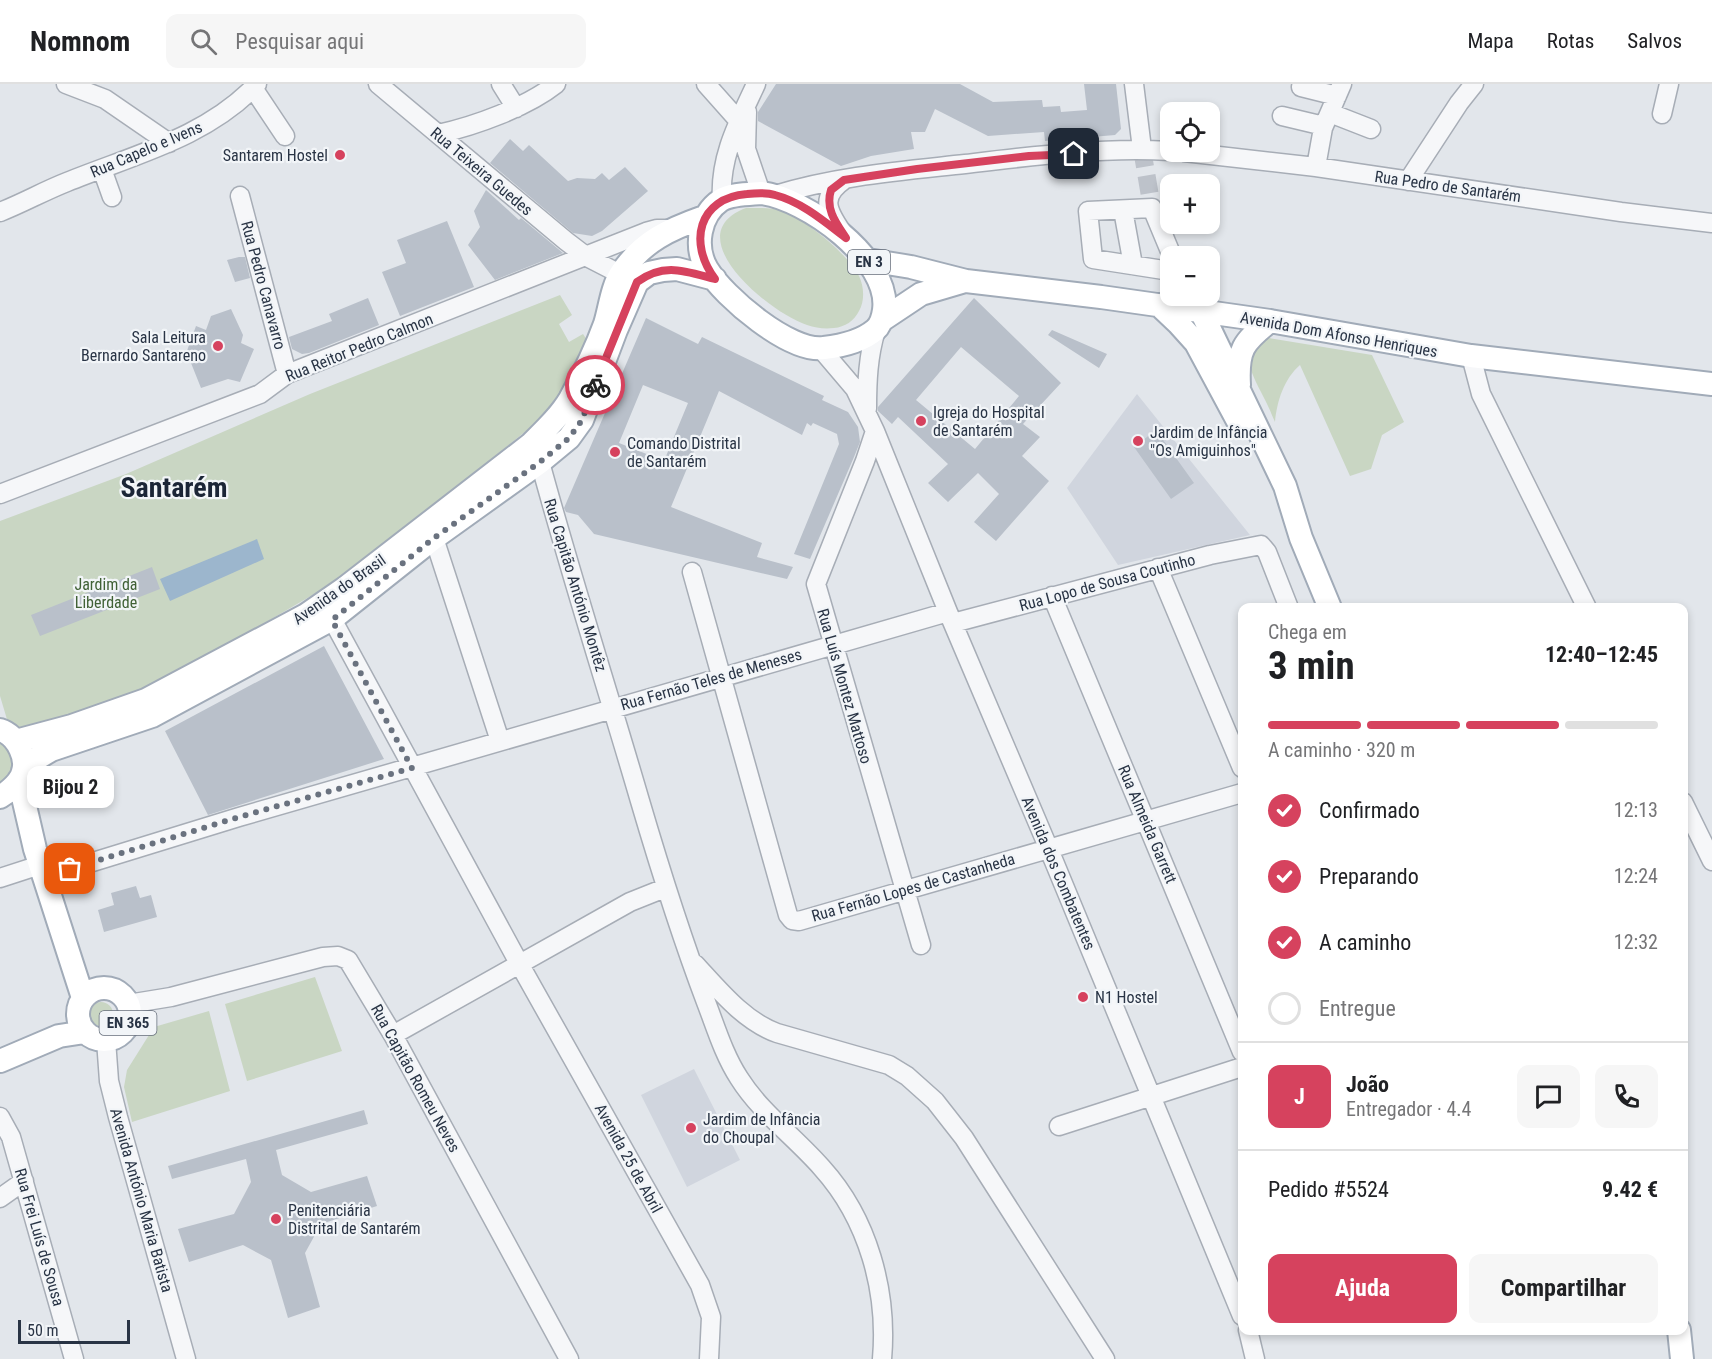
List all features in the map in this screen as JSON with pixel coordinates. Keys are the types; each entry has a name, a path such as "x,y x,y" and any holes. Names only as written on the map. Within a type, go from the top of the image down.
{"main road":[{"path":"704,217 722,200 740,195 768,194"},
{"name":"EN 3","path":"704,217 699,239 706,268 742,308 767,328 807,347 821,349 854,342 879,325 885,303 881,287 868,260 846,238 806,209 768,194"},
{"name":"Avenida do Brasil","path":"6,732 72,726 146,700 306,615 345,588 531,444 569,400 604,325 620,274 630,261 656,239 671,229 704,217"},
{"name":"Avenida Dom Afonso Henriques","path":"868,260 911,267 966,281 1159,305"},
{"name":"Avenida do Brasil","path":"1,797 11,790 36,759 51,750 152,716 332,620 434,538 540,462 569,438 582,420 637,282 649,273 677,269 715,279"},
{"name":"Avenida Dom Afonso Henriques","path":"879,325 921,294 966,281"},
{"path":"1159,305 1187,332 1204,355 1274,491 1301,538"},
{"path":"1195,306 1239,389 1285,486 1301,538 1328,603"},
{"name":"Avenida Dom Afonso Henriques","path":"1195,306 1471,356 1712,384"},
{"path":"1239,389 1238,369 1242,348 1253,334 1270,321"},
{"path":"6,732 21,751 21,776"},
{"name":"EN 365","path":"0,1061 59,1036 84,1010 111,989 124,997 128,1004 129,1020 126,1028 114,1038 84,1010 31,833 21,776"},
{"name":"EN 365","path":"1,797 17,810 31,833"},
{"name":"EN 365","path":"0,1053 84,1010"},
{"path":"1679,1335 1682,1359"}],"street":[{"path":"66,84 105,99 169,143"},
{"path":"501,84 516,108"},
{"path":"438,134 462,129 516,108 556,84"},
{"path":"706,84 738,120"},
{"path":"722,200 723,171 731,139 756,84"},
{"path":"1134,84 1142,149"},
{"path":"1408,181 1474,84"},
{"path":"1662,114 1669,84"},
{"name":"Rua Teixeira Guedes","path":"380,85 587,257"},
{"path":"1301,87 1339,90 1327,120 1316,167"},
{"path":"247,88 285,136"},
{"name":"Rua Capelo e Ivens","path":"0,212 27,202 65,183 169,143 216,119 247,88"},
{"path":"748,101 746,149 768,194 808,185 917,169 1029,156 1142,149 1160,150"},
{"path":"1282,116 1327,120 1371,129"},
{"name":"Rua Pedro de Santarém","path":"1220,156 1316,167 1712,223"},
{"path":"102,169 111,197"},
{"path":"844,180 831,190 829,205 832,217 846,238"},
{"name":"Rua Pedro Canavarro","path":"240,196 287,374"},
{"path":"1160,269 1092,259 1088,211 1152,208 1168,246"},
{"path":"1123,210 1133,265"},
{"name":"Rua Reitor Pedro Calmon","path":"0,494 260,394 287,374 646,232 671,229"},
{"path":"587,257 620,274"},
{"path":"871,423 867,379 872,345 879,325"},
{"name":"Avenida dos Combatentes","path":"821,349 855,389 871,423 950,618 1048,847 1238,1306"},
{"path":"1471,356 1481,394 1585,603"},
{"name":"Rua Luís Montez Mattoso","path":"871,423 865,461 816,584 921,945"},
{"name":"Rua Capitão António Montêz","path":"540,462 665,888 689,959 726,1054 738,1077 767,1114 823,1169 840,1191 864,1232 873,1262 884,1324 882,1359"},
{"path":"434,538 500,741"},
{"name":"Rua Lopo de Sousa Coutinho","path":"950,618 1052,596 1261,544 1267,552 1287,603"},
{"path":"1158,568 1238,758"},
{"path":"692,572 720,676"},
{"name":"Rua Almeida Garrett","path":"1052,596 1238,1042"},
{"name":"Rua Fernão Teles de Meneses","path":"0,878 42,871 239,817 833,644 950,618"},
{"name":"Avenida 25 de Abril","path":"332,620 520,965 700,1286 711,1317 709,1359"},
{"name":"Rua Fernão Lopes de Castanheda","path":"720,676 788,915 792,920 799,921 1048,847 1238,794"},
{"path":"1688,812 1712,861"},
{"path":"393,1035 630,902 665,888"},
{"name":"Rua Capitão Romeu Neves","path":"128,1004 214,986 323,957 343,957 352,964 569,1359"},
{"path":"689,959 760,1026 889,1065 907,1076 935,1101 964,1138 1105,1359"},
{"name":"Avenida António Maria Batista","path":"84,1010 109,1081 186,1359"},
{"path":"1059,1126 1238,1068"},
{"name":"Rua Frei Luís de Sousa","path":"0,1117 11,1137 74,1359"},
{"path":"0,1198 24,1181"},
{"path":"1249,1335 1255,1359"}],"shaded area":[{"name":"Jardim de Infância \"Os Amiguinhos\"","path":"1137,394 1250,535 1118,565 1067,488"},
{"name":"Jardim de Infância do Choupal","path":"694,1069 740,1160 687,1187 641,1095"}],"green space":[{"path":"746,208 773,209 791,215 825,238 846,258 859,276 863,289 861,307 852,321 834,328 807,325 772,306 736,272 724,254 720,236 726,220"},
{"name":"Jardim da Liberdade","path":"560,295 572,315 559,324 569,342 583,334 587,340 574,371 552,410 350,573 145,693 15,734 9,726 0,696 0,521 126,474 310,394"},
{"path":"1269,338 1372,355 1404,422 1382,435 1371,469 1350,476 1300,365 1282,391 1275,422 1251,371 1250,363 1253,349"},
{"path":"0,736 12,747 13,774 0,787"},
{"path":"315,977 342,1051 247,1081 225,1004"},
{"path":"101,1002 109,1006 113,1014 109,1022 101,1026 93,1022 89,1014 93,1006"},
{"path":"209,1011 230,1091 132,1122 124,1087 127,1070 154,1027"}],"water":[{"path":"257,539 264,559 170,601 160,579"}],"building":[{"path":"776,84 960,84 993,102 1042,100 1043,107 1060,106 1061,112 1087,110 1084,84 1116,84 1121,129 1115,135 1045,141 1044,132 988,136 935,109 925,132 911,132 914,149 871,156 841,166 758,121 758,112"},
{"path":"510,139 523,151 529,145 568,181 577,178 595,179 602,173 609,180 625,167 648,191 602,231 592,236 573,233 490,163"},
{"path":"486,190 519,220 521,218 563,253 495,280 468,245 480,227 474,211"},
{"path":"447,221 474,287 400,316 382,272 406,263 397,240"},
{"path":"245,257 250,278 235,282 227,260"},
{"path":"368,298 379,325 309,353 302,354 292,349 289,337 332,321 329,314"},
{"name":"Igreja do Hospital de Santarém","path":"974,298 1061,383 1023,424 1040,437 1022,456 1049,481 996,541 974,522 999,494 978,473 948,502 928,483 948,464 898,417 892,424 878,411 878,407","holes":["961,347 1019,396 975,449 916,400"]},
{"name":"Sala Leitura Bernardo Santareno","path":"231,309 243,335 241,343 254,349 240,382 228,379 201,388 191,363 184,359 196,326 206,330 211,316"},
{"name":"Comando Distrital de Santarém","path":"646,318 698,344 702,337 824,396 822,400 848,412 858,427 860,442 810,559 794,554 839,444 837,434 813,423 811,426 807,423 802,435 719,391 671,507 762,543 757,557 793,567 787,579 594,534 578,515 566,512 564,508","holes":["643,385 688,403 664,461 619,443"]},
{"path":"1052,330 1107,354 1099,368 1048,335"},
{"path":"1156,430 1194,483 1171,499 1134,447"},
{"path":"152,567 160,589 40,636 31,615"},
{"path":"324,646 384,759 208,815 165,731"},
{"path":"136,886 140,898 151,895 157,917 104,932 98,910 114,905 111,893"},
{"name":"Penitenciária Distrital de Santarém","path":"364,1110 368,1124 276,1150 282,1175 311,1192 367,1176 377,1206 321,1224 305,1253 320,1307 288,1318 271,1260 243,1245 189,1262 178,1229 234,1214 251,1182 246,1159 172,1179 168,1166"}],"tunnel":[{"path":"1142,149 1152,208"}],"way so far":[{"path":"70,869 239,817 412,768 332,620 434,538 540,462 569,438 582,420 595,385"}],"place":[{"name":"Santarem Hostel","path":"340,155"},
{"name":"Sala Leitura Bernardo Santareno","path":"218,346"},
{"name":"Igreja do Hospital de Santarém","path":"921,421"},
{"name":"Jardim de Infância \"Os Amiguinhos\"","path":"1138,441"},
{"name":"Comando Distrital de Santarém","path":"615,452"},
{"name":"Bijou 2","path":"70,869"},
{"name":"N1 Hostel","path":"1083,997"},
{"name":"Jardim de Infância do Choupal","path":"691,1128"},
{"name":"Penitenciária Distrital de Santarém","path":"276,1219"}],"district":[{"name":"Santarém","path":"174,487"}],"route":[{"path":"595,385 637,282 649,273 677,269 715,279 706,268 699,239 704,217 722,200 761,193 775,195 806,209 846,238 832,217 829,205 831,190 844,180 1029,156 1074,154"}]}
